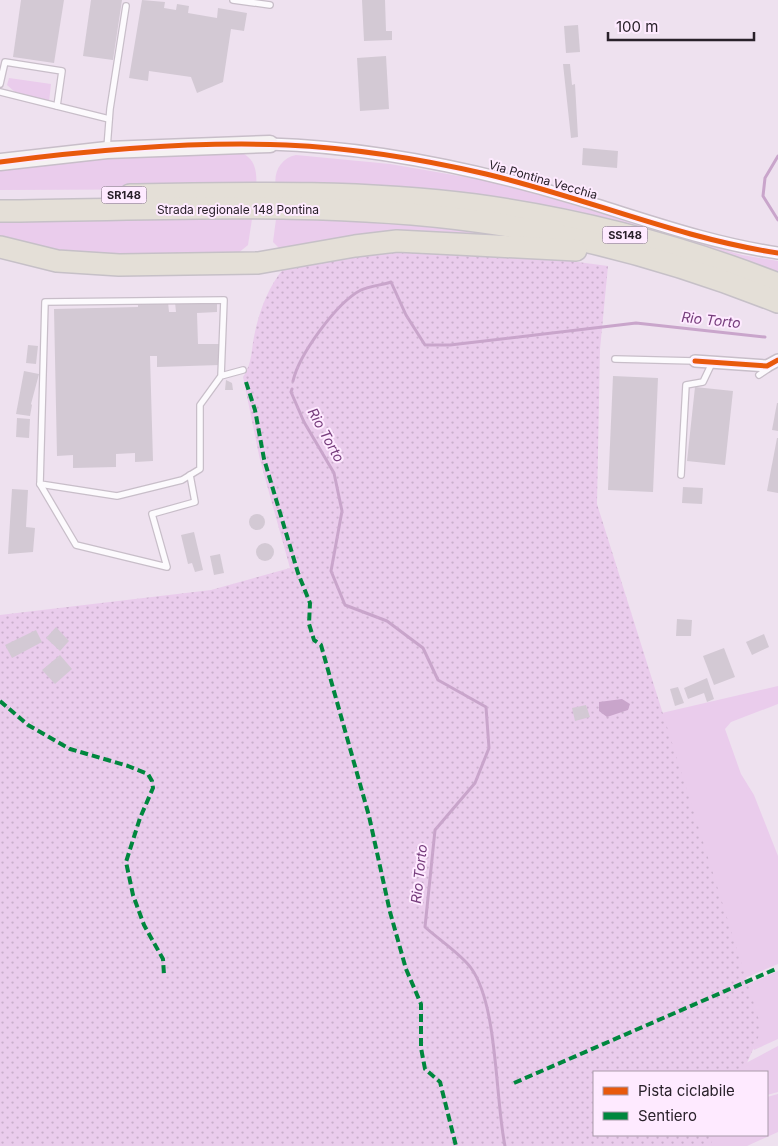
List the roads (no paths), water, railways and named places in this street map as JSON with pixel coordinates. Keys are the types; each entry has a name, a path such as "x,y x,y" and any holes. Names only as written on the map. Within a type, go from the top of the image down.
{"highway":[{"name":"Strada regionale 148 Pontina","path":"0,197 247,201 394,213 474,213"},
{"name":"Strada regionale 148 Pontina","path":"0,211 247,201"},
{"name":"SS148","path":"474,213 634,253 722,280 773,291"},
{"name":"SS148","path":"474,213 535,215 619,233 730,265 773,291"},
{"path":"0,247 57,261 106,265 258,263 356,246 407,241 634,253"}],"street":[{"name":"Via Pontina Vecchia","path":"0,162 107,150 270,144 384,155 472,171 565,196 705,238 778,253"},
{"path":"695,361 772,367"}],"lane":[{"path":"233,0 270,5"},
{"path":"107,150 109,120 126,6"},
{"path":"0,84 4,62 62,71 57,106"},
{"path":"0,92 109,120"},
{"path":"40,484 117,496 182,480 190,475 200,469 200,405 221,376 224,300 45,302 40,484 76,545 167,567 152,514 195,502 190,475"},
{"path":"615,359 695,361"},
{"path":"681,474 686,385 703,382 712,363"},
{"path":"759,374 772,367"},
{"path":"221,376 243,370"}],"waterway":[{"name":"Rio Torto","path":"778,156 765,178 763,196 778,220"},
{"name":"Rio Torto","path":"293,381 311,344 341,306 361,290 391,282 406,315 425,345 450,345 636,323 765,337"},
{"name":"Rio Torto","path":"292,389 291,392 304,422 334,473 342,511 331,571 345,605 387,621 423,648 438,680 486,707 489,748 475,783 435,830 425,927 467,963 480,984 491,1028 505,1146"}]}
